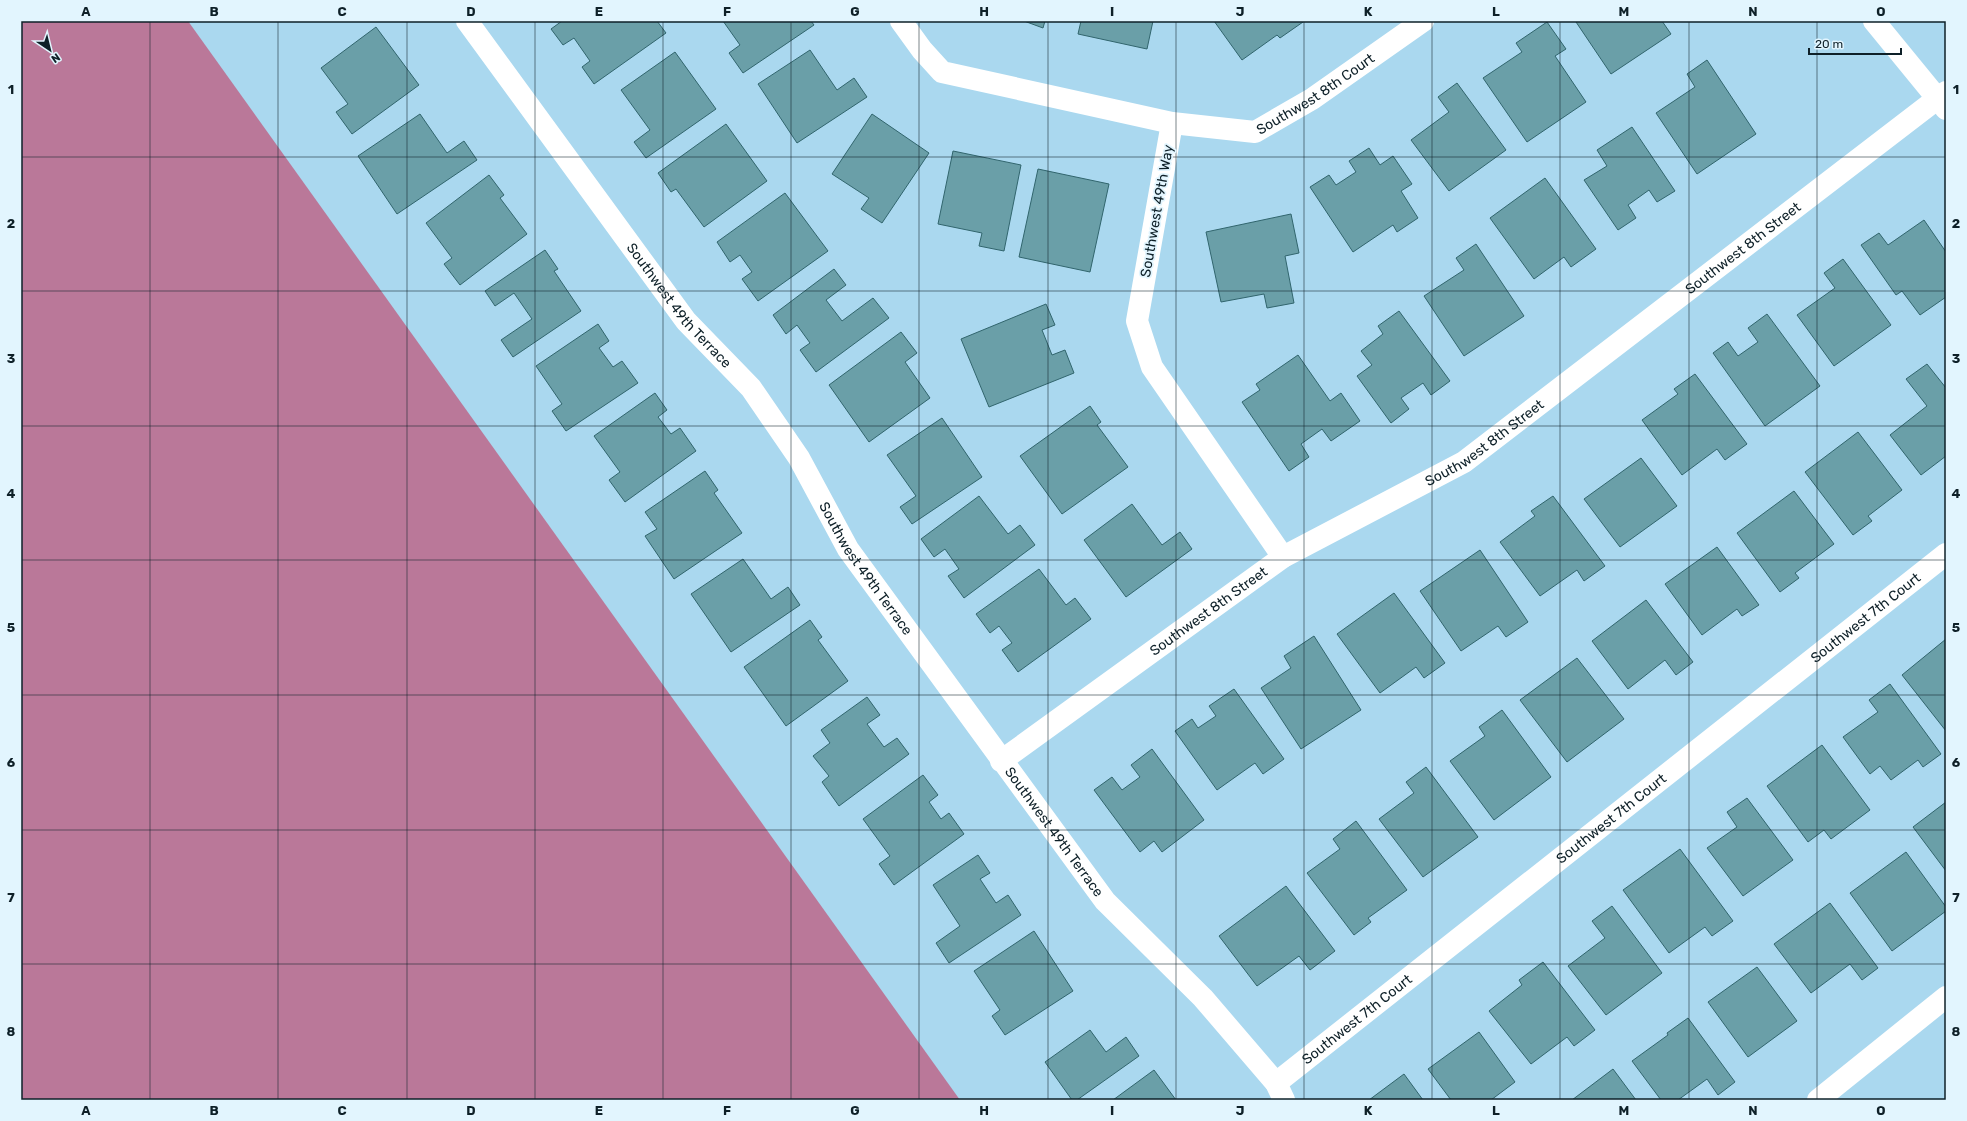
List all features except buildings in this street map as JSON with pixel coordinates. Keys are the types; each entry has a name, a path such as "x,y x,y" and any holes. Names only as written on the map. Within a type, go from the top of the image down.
{"street":[{"name":"Southwest 49th Terrace","path":"467,21 686,321 751,388 799,458 848,549 1001,761 1105,901 1203,998 1280,1091"},
{"path":"901,21 922,50 942,72 1172,123"},
{"name":"Southwest 8th Court","path":"1172,123 1255,132 1312,99 1423,21"},
{"path":"1874,21 1943,99"},
{"name":"Southwest 8th Street","path":"1001,761 1283,557 1464,462 1943,99"},
{"name":"Southwest 49th Way","path":"1172,123 1137,321 1152,367 1283,557"},
{"name":"Southwest 7th Court","path":"1280,1091 1946,554"},
{"path":"1818,1100 1946,997"}],"shaded area":[{"path":"21,21 188,21 960,1100 21,1100"}]}
